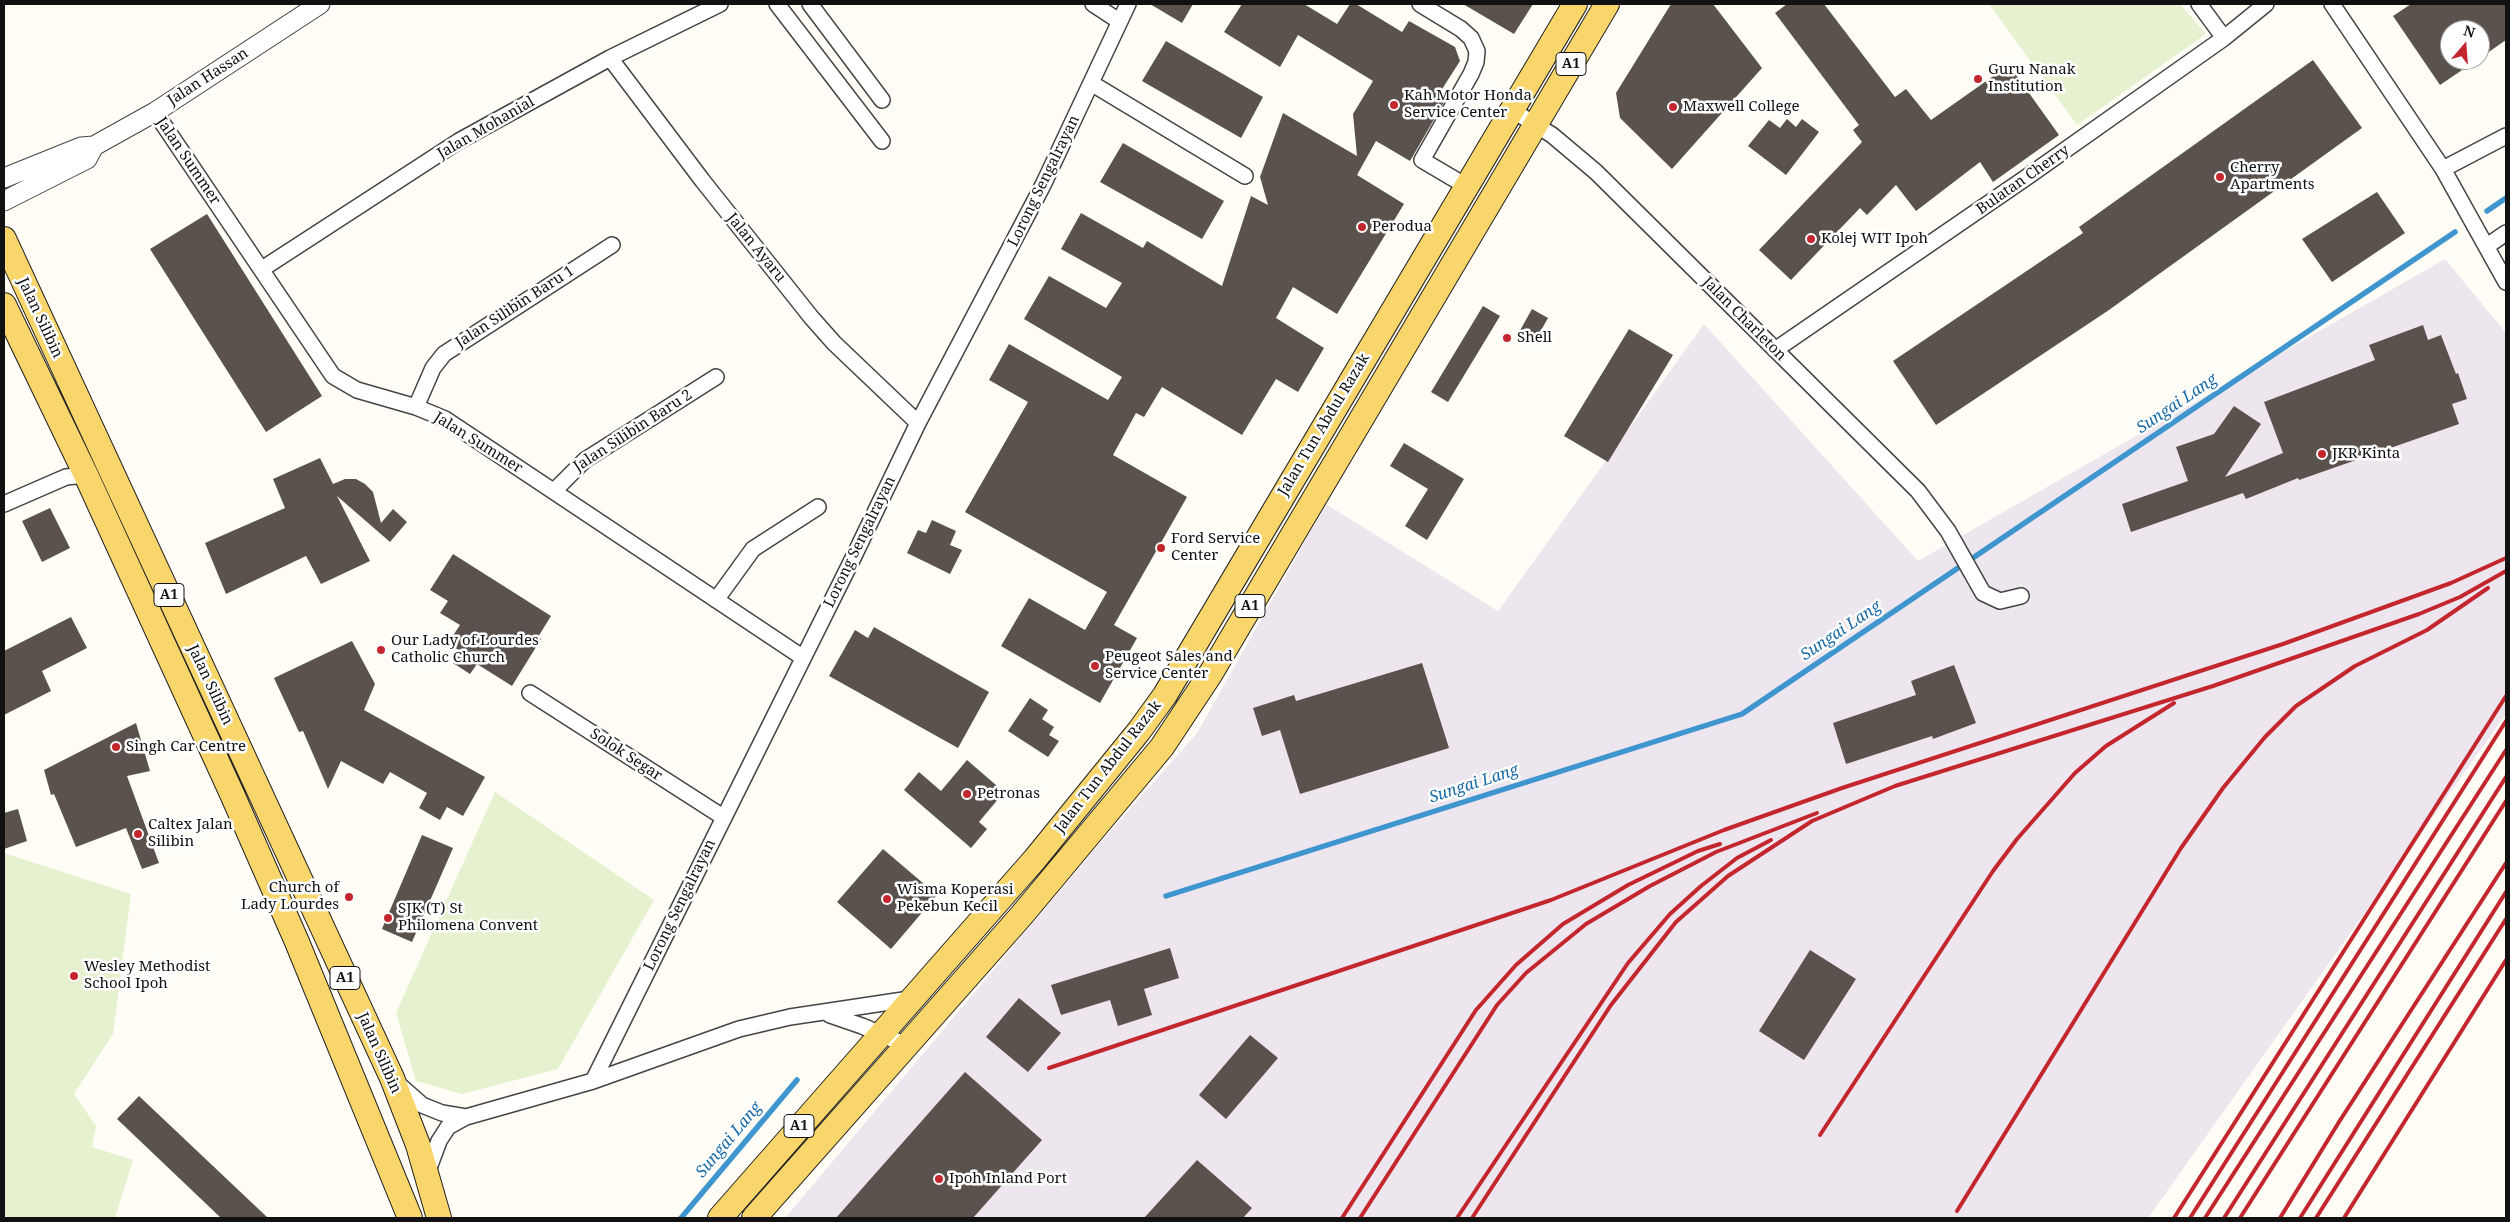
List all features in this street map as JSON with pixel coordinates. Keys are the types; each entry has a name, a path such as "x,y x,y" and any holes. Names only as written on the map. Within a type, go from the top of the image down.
{"main road":[{"name":"Jalan Tun Abdul Razak","path":"720,1218 910,999 1035,859 1139,731 1165,695 1466,186 1576,4"},
{"name":"Jalan Tun Abdul Razak","path":"754,1218 906,1046 1162,748 1187,712 1534,124 1607,4"},
{"name":"Jalan Silibin","path":"4,240 392,1078 409,1123 439,1218"},
{"name":"Jalan Silibin","path":"4,305 86,475 232,794 348,1063 410,1218"},
{"path":"348,1063 389,1120 400,1126 409,1123"}],"street":[{"name":"Jalan Hassan","path":"4,178 80,147 94,146 155,112 320,4"},
{"name":"Jalan Mohanial","path":"262,269 459,141 610,58 720,4"},
{"path":"777,4 882,141"},
{"path":"810,4 882,100"},
{"path":"1093,4 1119,21"},
{"name":"Lorong Sengalrayan","path":"594,1081 918,423 1018,234 1128,4"},
{"path":"1420,4 1461,28 1472,38 1477,51 1476,62 1471,74 1422,160 1466,186"},
{"path":"2198,4 2224,38"},
{"name":"Bulatan Cherry","path":"1775,350 2027,177 2224,38 2266,4"},
{"path":"2332,4 2443,169 2506,282"},
{"name":"Jalan Ayaru","path":"610,58 702,180 811,317 834,343 918,423"},
{"path":"1091,83 1245,176"},
{"name":"Jalan Charleton","path":"1512,110 1557,140 1596,172 1918,491 1948,531 1982,593 2000,601 2022,596"},
{"name":"Jalan Summer","path":"155,112 333,376 357,390 416,407 444,419 802,657"},
{"path":"2443,169 2506,136"},
{"name":"Jalan Hassan","path":"4,201 87,159 94,146"},
{"path":"2487,246 2506,233"},
{"name":"Jalan Silibin Baru 1","path":"416,407 433,368 444,354 612,245"},
{"name":"Jalan Silibin Baru 2","path":"554,491 585,460 716,377"},
{"path":"4,504 66,477 86,475"},
{"path":"716,600 752,549 818,507"},
{"name":"Solok Segar","path":"530,693 723,817"},
{"path":"426,1174 438,1141 448,1127 466,1117 594,1081 739,1029 790,1017 824,1014 910,999"},
{"path":"824,1014 845,1019 906,1046"},
{"path":"392,1078 422,1104 442,1113 466,1117"}],"shaded area":[{"name":"Ipoh Inland Port","path":"2445,259 2506,333 2506,714 2148,1218 785,1218 1106,836 1197,733 1326,504 1498,611 1704,324 1918,561"}],"green space":[{"path":"1989,4 2180,4 2206,34 2077,125"},
{"path":"495,792 654,900 558,1069 462,1094 416,1081 396,1013"},
{"name":"Wesley Methodist School Ipoh","path":"4,853 131,894 113,1034 74,1094 96,1126 92,1147 133,1160 115,1218 4,1218"}],"building":[{"path":"1150,4 1193,4 1182,23"},
{"path":"1242,4 1304,4 1337,24 1350,4 1356,4 1402,32 1409,21 1455,47 1460,61 1437,97 1444,102 1410,161 1376,141 1357,175 1404,204 1337,314 1293,287 1276,318 1324,348 1298,392 1276,379 1242,435 1162,387 1144,417 1136,413 1113,455 1187,497 1114,625 1137,638 1100,703 1001,646 1029,598 1085,630 1107,592 965,512 1028,402 989,380 1009,344 1108,400 1122,377 1024,319 1049,276 1106,308 1122,283 1061,249 1081,213 1143,248 1147,241 1222,286 1251,196 1268,205 1260,177 1283,113 1357,156 1353,114 1373,81 1298,35 1280,67 1224,32"},
{"path":"1463,4 1533,4 1514,34"},
{"path":"1671,4 1713,4 1762,68 1672,169 1620,118 1616,93"},
{"path":"1787,4 1824,4 1895,97 1906,89 1931,120 2009,65 2059,135 1993,182 1980,162 1916,211 1896,185 1867,215 1860,208 1791,280 1759,250 1862,142 1853,130 1859,125 1775,13"},
{"path":"2411,4 2506,4 2506,40 2490,51 2490,20 2440,20 2440,70 2462,70 2440,85 2393,16"},
{"path":"1166,41 1263,97 1241,138 1142,81"},
{"path":"2313,60 2362,128 2109,310 1936,425 1893,361 2083,233 2079,227"},
{"path":"1787,119 1796,127 1802,119 1819,132 1786,175 1748,146 1769,120 1780,128"},
{"path":"1123,143 1224,201 1202,239 1100,182"},
{"path":"2377,192 2405,233 2332,282 2302,239"},
{"path":"207,214 322,396 266,432 150,249"},
{"path":"1483,306 1500,316 1448,402 1431,392"},
{"path":"1532,309 1548,318 1534,343 1518,334"},
{"path":"2423,325 2428,340 2441,335 2456,374 2458,373 2467,399 2452,404 2459,424 2299,480 2298,478 2246,499 2243,493 2131,532 2122,504 2188,481 2176,447 2214,434 2234,406 2261,424 2225,477 2283,453 2264,402 2375,360 2369,345"},
{"path":"1629,329 1673,355 1608,462 1564,436"},
{"path":"1404,443 1464,479 1427,540 1405,526 1428,489 1390,466"},
{"path":"320,458 333,484 345,479 356,479 373,492 381,523 393,509 407,522 390,542 337,496 370,561 321,584 306,556 226,594 205,543 285,508 273,479"},
{"path":"50,508 70,548 42,562 22,521"},
{"path":"932,520 956,531 950,545 962,550 950,574 907,553 918,530 926,533"},
{"path":"453,554 551,616 538,637 541,639 512,686 477,664 470,674 453,663 460,651 448,643 460,625 440,613 448,601 430,590"},
{"path":"71,617 87,648 42,671 51,691 4,715 4,651"},
{"path":"874,627 989,692 958,748 829,676 855,630 868,638"},
{"path":"352,641 375,684 364,710 485,777 463,816 447,807 440,820 419,808 427,793 390,772 383,784 341,761 328,789 303,731 299,732 274,678"},
{"path":"1422,663 1449,748 1300,794 1280,730 1262,736 1253,708 1294,695 1296,701"},
{"path":"1954,665 1976,723 1933,739 1932,736 1846,764 1833,723 1916,695 1911,681"},
{"path":"1030,698 1048,710 1042,719 1054,727 1049,735 1059,741 1048,757 1008,731"},
{"path":"136,723 150,771 127,776 159,863 142,869 126,828 76,847 54,794 51,795 44,770"},
{"path":"967,760 1004,792 979,822 987,829 971,848 904,790 919,772 941,791"},
{"path":"18,809 27,841 4,849 4,813"},
{"path":"422,835 453,848 412,942 382,929"},
{"name":"Wisma Koperasi Pekebun Kecil","path":"883,849 937,895 891,949 837,902"},
{"path":"1170,948 1179,978 1144,989 1152,1015 1118,1026 1110,1000 1061,1015 1051,985"},
{"path":"1810,950 1856,979 1804,1060 1759,1031"},
{"path":"1019,998 1061,1033 1028,1072 986,1037"},
{"path":"1250,1035 1278,1058 1226,1119 1199,1095"},
{"name":"Ipoh Inland Port","path":"965,1072 1042,1140 973,1218 836,1218"},
{"path":"139,1096 268,1218 221,1218 117,1119"},
{"path":"1197,1160 1252,1208 1243,1218 1144,1218"}],"waterway":[{"name":"Sungai Lang","path":"2487,211 2506,198"},
{"name":"Sungai Lang","path":"1166,896 1742,714 2455,232"},
{"name":"Sungai Lang","path":"681,1218 797,1080"}],"railway":[{"path":"1049,1068 1551,900 1724,830 1842,788 2283,644 2451,583 2506,558"},
{"path":"1472,1218 1611,1005 1676,922 1728,876 1812,821 1895,786 2213,686 2419,614 2460,597 2506,571"},
{"path":"1957,1211 2181,848 2223,788 2265,737 2296,706 2355,666 2427,630 2488,588"},
{"path":"2174,1218 2506,696"},
{"path":"1820,1135 1993,871 2017,839 2075,773 2106,746 2174,703"},
{"path":"2190,1218 2506,721"},
{"path":"2205,1218 2506,750"},
{"path":"2224,1218 2506,777"},
{"path":"2240,1218 2506,801"},
{"path":"1360,1218 1497,1005 1526,973 1586,924 1650,886 1716,852 1817,813"},
{"path":"1457,1218 1628,963 1670,914 1701,886 1737,858 1771,840"},
{"path":"1342,1218 1476,1010 1516,965 1563,924 1628,885 1698,851 1720,844"},
{"path":"2280,1218 2339,1122 2506,863"},
{"path":"2300,1218 2506,892"},
{"path":"2316,1218 2506,919"},
{"path":"2344,1218 2506,960"}],"place":[{"name":"Guru Nanak Institution","path":"1978,79"},
{"name":"Kah Motor Honda Service Center","path":"1394,105"},
{"name":"Maxwell College","path":"1673,107"},
{"name":"Cherry Apartments","path":"2220,177"},
{"name":"Perodua","path":"1362,227"},
{"name":"Kolej WIT Ipoh","path":"1811,239"},
{"name":"Shell","path":"1507,338"},
{"name":"JKR Kinta","path":"2322,454"},
{"name":"Ford Service Center","path":"1161,548"},
{"name":"Our Lady of Lourdes Catholic Church","path":"381,650"},
{"name":"Peugeot Sales and Service Center","path":"1095,666"},
{"name":"Singh Car Centre","path":"116,747"},
{"name":"Petronas","path":"967,794"},
{"name":"Caltex Jalan Silibin","path":"138,834"},
{"name":"Church of Lady Lourdes","path":"349,897"},
{"name":"Wisma Koperasi Pekebun Kecil","path":"887,899"},
{"name":"SJK (T) St Philomena Convent","path":"388,918"},
{"name":"Wesley Methodist School Ipoh","path":"74,976"},
{"name":"Ipoh Inland Port","path":"939,1179"}]}
